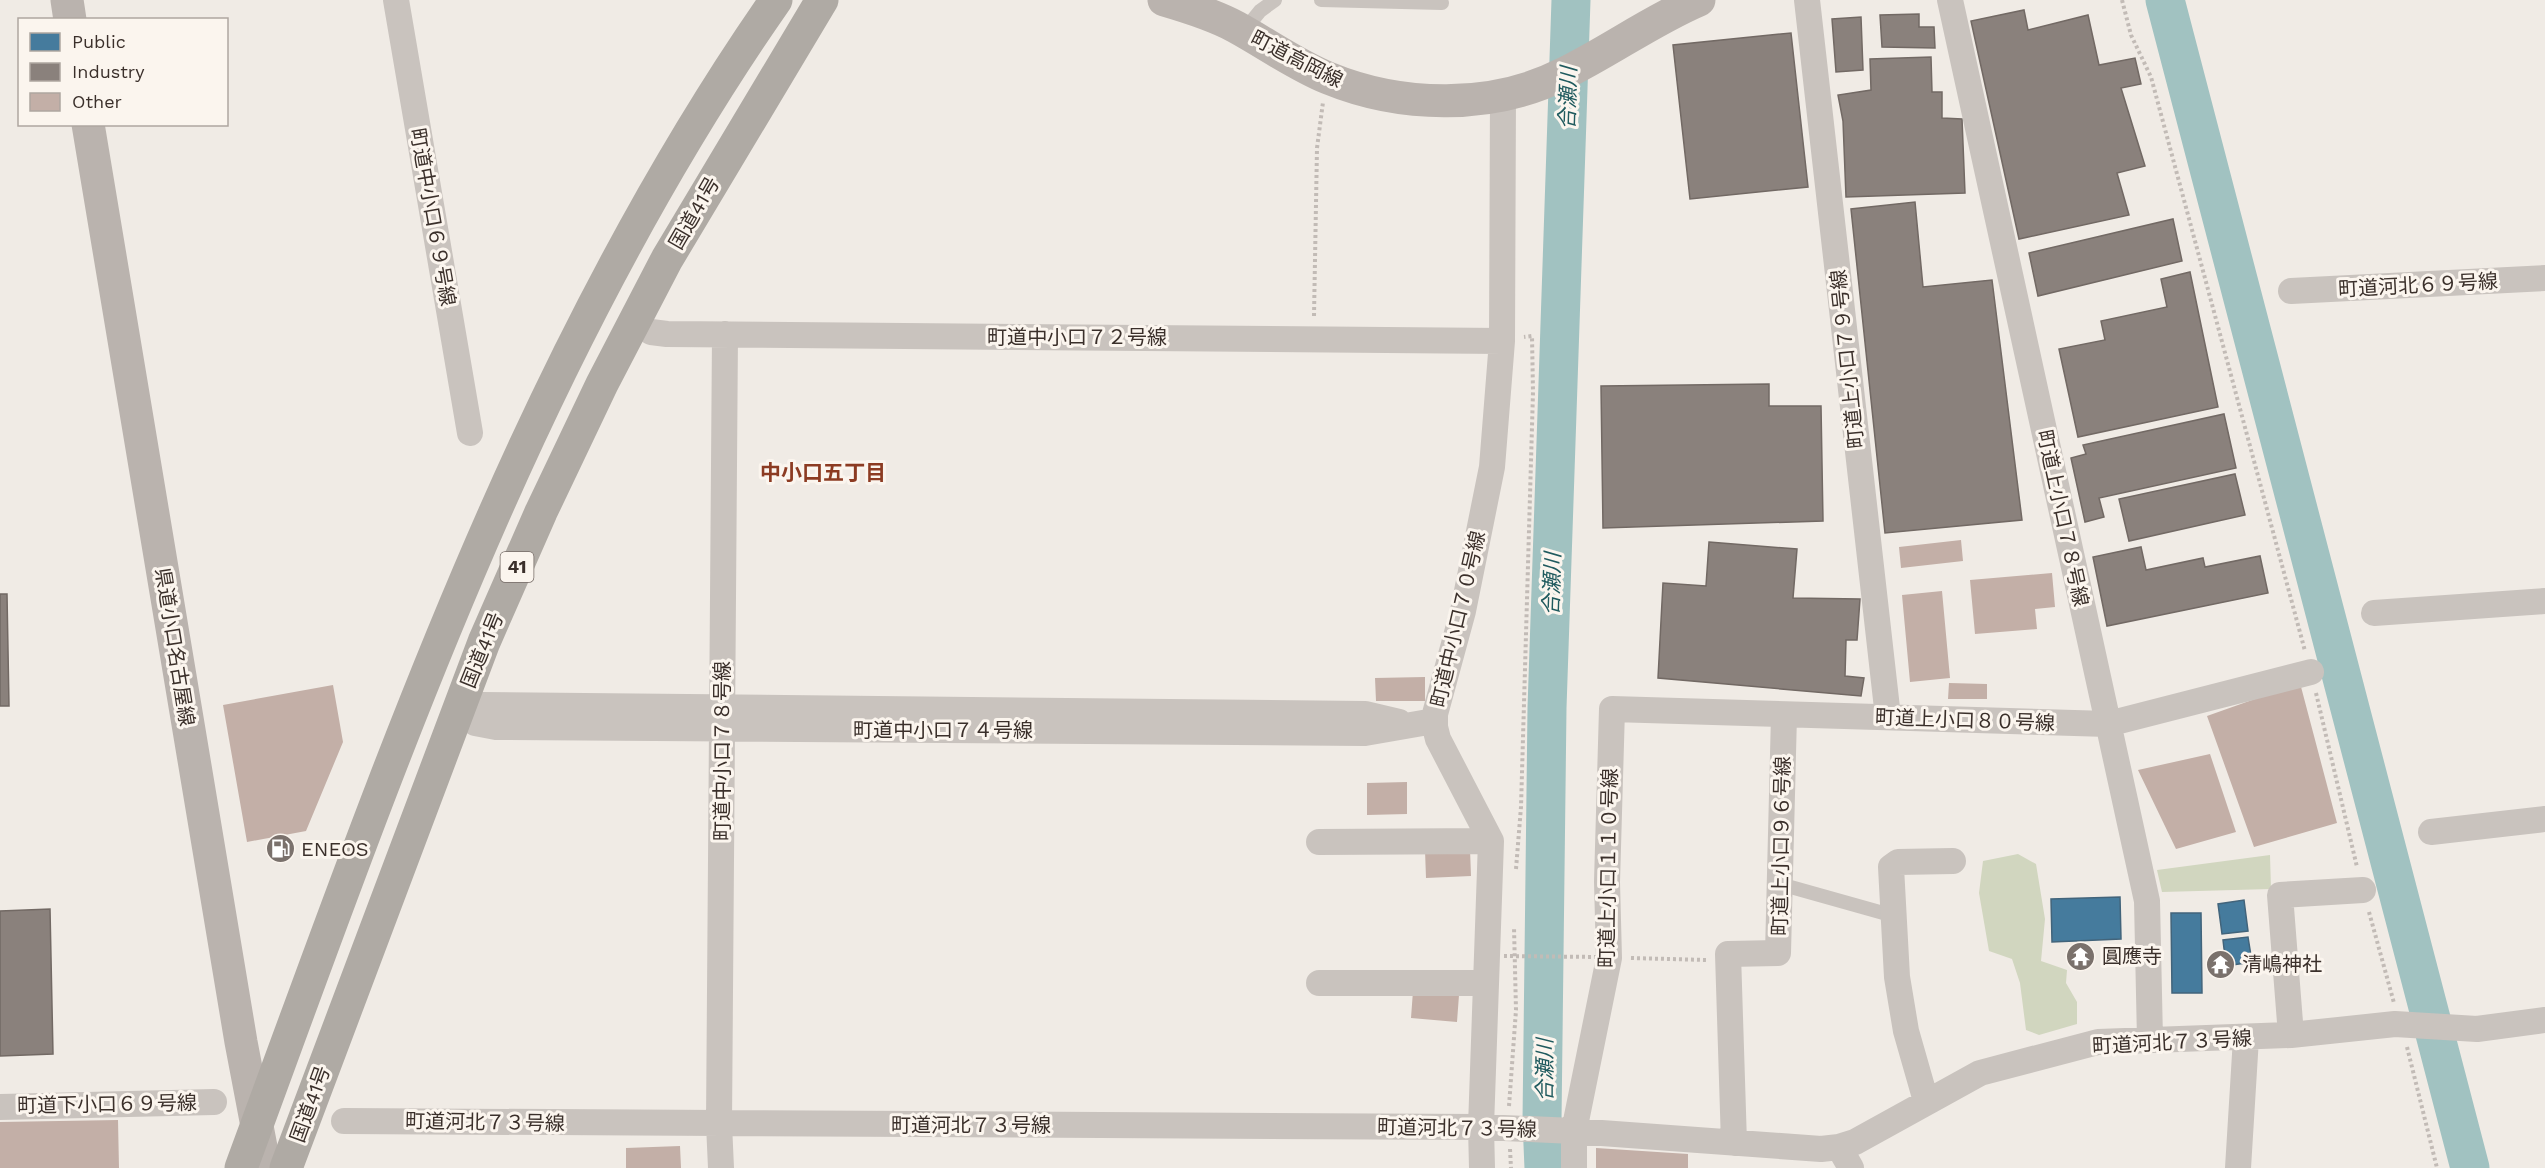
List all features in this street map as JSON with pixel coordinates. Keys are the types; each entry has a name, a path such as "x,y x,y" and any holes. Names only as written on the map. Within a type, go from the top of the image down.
{"highway":[{"name":"国道41号","path":"241,1168 402,737 533,430 606,283 659,186 745,44 776,0"},
{"name":"国道41号","path":"286,1168 484,642 541,512 602,384 667,259 822,0"}],"main road":[{"path":"67,0 70,18"},
{"name":"町道高岡線","path":"1164,0 1216,18 1329,78 1383,94 1444,101 1503,94 1536,85 1592,59 1651,23 1699,0"},
{"name":"県道小口名古屋線","path":"88,126 265,1168"}],"street":[{"name":"町道中小口６９号線","path":"396,0 470,433"},
{"name":"町道上小口７９号線","path":"1807,0 1888,717"},
{"name":"町道上小口７８号線","path":"1950,0 2147,901 2150,1040"},
{"name":"町道中小口７０号線","path":"1482,1168 1481,1127 1491,841 1438,739 1422,723 1463,611 1492,467 1502,341 1503,94"},
{"name":"町道河北６９号線","path":"2545,278 2292,300 2545,292"},
{"name":"町道中小口７２号線","path":"651,332 667,334 1502,341"},
{"name":"町道中小口７８号線","path":"721,1168 719,1124 725,334"},
{"path":"2374,613 2545,601"},
{"name":"町道上小口８０号線","path":"1612,709 2108,724 2311,672"},
{"name":"町道上小口１１０号線","path":"1574,1168 1569,1130 1603,957 1612,709"},
{"name":"町道中小口７４号線","path":"479,714 722,719 1365,714 1422,723"},
{"name":"町道上小口９６号線","path":"1728,961 1728,954 1778,952 1784,715"},
{"path":"2431,832 2545,819"},
{"path":"1318,842 1491,841"},
{"path":"1926,1101 1906,1031 1897,977 1891,867 1898,862 1953,861"},
{"path":"2291,1035 2280,895 2363,890"},
{"path":"1728,961 1734,1143"},
{"path":"1320,983 1486,983"},
{"name":"町道河北７３号線","path":"344,1121 1481,1127 1569,1130 1734,1143 1789,1157 1821,1149 1845,1157 1855,1142 1980,1073 2098,1042 2246,1038 2404,1025 2457,1030 2545,1020"},
{"path":"2238,1168 2246,1038"},
{"name":"町道下小口６９号線","path":"0,1107 214,1102"}],"lane":[{"path":"1244,32 1260,11 1275,0"},
{"path":"1321,0 1442,3"},
{"path":"1780,884 1894,916"}],"path":[{"path":"2122,0 2131,35 2151,77 2311,672 2363,890 2396,1010 2404,1025 2407,1047 2437,1168"},
{"path":"1314,339 1317,148 1323,102 1329,78"},
{"path":"1502,341 1532,336 1533,392 1521,795 1515,872"},
{"path":"1513,916 1516,1129"},
{"path":"1504,956 1728,961"}],"green space":[{"path":"2018,854 2036,864 2045,919 2041,961 2067,970 2066,983 2077,1002 2077,1024 2039,1035 2026,1030 2020,983 2012,959 1989,951 1979,893 1983,861"},
{"path":"2270,855 2271,889 2162,892 2157,870"}],"building: Public":[{"path":"2120,897 2121,939 2052,942 2051,899"},
{"path":"2244,900 2248,931 2222,934 2218,904"},
{"path":"2171,913 2201,913 2202,993 2172,993"},
{"path":"2248,937 2252,962 2226,966 2223,940"}],"building: Industry":[{"path":"2024,10 2028,30 2088,15 2099,65 2135,58 2141,84 2121,88 2145,166 2117,173 2129,215 2019,239 1971,21"},
{"path":"1919,14 1919,27 1934,27 1935,48 1882,47 1880,15"},
{"path":"1861,17 1863,70 1836,72 1832,19"},
{"path":"1791,33 1808,187 1690,199 1673,45"},
{"path":"1931,57 1932,92 1942,92 1942,118 1962,119 1965,193 1846,197 1843,121 1838,95 1871,90 1870,59"},
{"path":"1915,202 1923,287 1992,280 2022,520 1885,533 1851,209"},
{"path":"2173,219 2182,261 2038,296 2029,253"},
{"path":"2190,272 2218,407 2078,437 2059,349 2105,340 2101,321 2167,307 2161,279"},
{"path":"1769,384 1769,406 1821,406 1823,521 1603,528 1601,386"},
{"path":"2224,414 2236,468 2099,498 2104,517 2085,522 2071,458 2086,454 2083,445"},
{"path":"2235,474 2245,515 2129,541 2119,499"},
{"path":"1709,542 1797,549 1793,598 1860,599 1857,640 1846,640 1845,676 1864,678 1861,696 1658,678 1663,583 1706,586"},
{"path":"2141,547 2146,570 2203,558 2205,567 2260,556 2268,593 2107,626 2093,557"},
{"path":"0,594 7,594 9,706 0,706"},
{"path":"50,909 53,1054 0,1056 0,911"}],"building: Other":[{"path":"1961,540 1963,561 1901,568 1899,547"},
{"path":"2052,573 2055,607 2035,609 2037,629 1975,634 1970,580"},
{"path":"1942,591 1950,678 1910,682 1902,595"},
{"path":"1425,677 1425,701 1376,701 1375,678"},
{"path":"1949,683 1987,684 1987,699 1948,699"},
{"path":"2300,683 2337,823 2254,847 2207,716"},
{"path":"333,685 343,742 306,831 247,842 223,705"},
{"path":"2210,754 2236,832 2176,849 2138,770"},
{"path":"1407,782 1407,814 1367,815 1367,783"},
{"path":"1470,849 1471,876 1426,878 1425,850"},
{"path":"1413,991 1459,995 1457,1022 1411,1018"},
{"path":"118,1120 119,1168 0,1168 0,1122"},
{"path":"680,1146 681,1168 626,1168 626,1148"},
{"path":"1596,1148 1688,1154 1688,1168 1596,1168"}],"waterway":[{"name":"合瀬川","path":"1544,1168 1542,1121 1547,708 1571,0"},
{"path":"2165,0 2470,1168"}],"place":[{"name":"ENEOS","path":"280,849"},
{"name":"圓應寺","path":"2081,956"},
{"name":"清嶋神社","path":"2221,964"}],"district":[{"name":"中小口五丁目","path":"823,473"}]}
